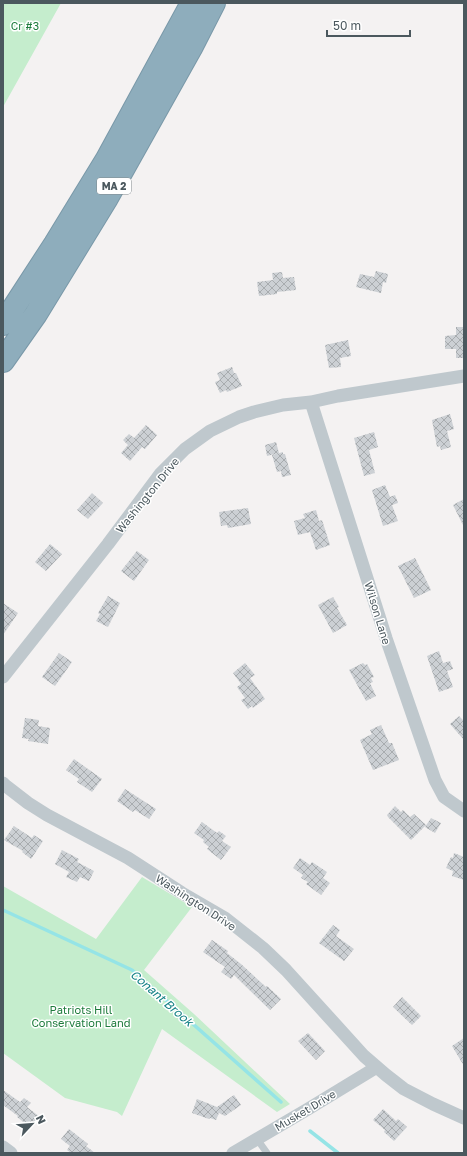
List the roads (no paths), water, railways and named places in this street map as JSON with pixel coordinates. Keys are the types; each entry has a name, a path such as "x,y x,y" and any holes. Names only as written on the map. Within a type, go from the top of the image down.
{"highway":[{"name":"MA 2","path":"3,324 55,244 107,159 192,3"},
{"name":"MA 2","path":"3,361 36,314 108,198 191,48 214,3"}],"street":[{"name":"Washington Drive","path":"3,677 108,544 161,473 185,449 210,431 254,412 283,405 311,402 338,396 464,376"},
{"name":"Wilson Lane","path":"311,402 386,638 435,780 444,797 464,811"},
{"name":"Washington Drive","path":"3,783 34,807 128,858 182,893 225,918 263,948 286,970 364,1056 377,1067 404,1089 464,1118"},
{"name":"Musket Drive","path":"233,1153 377,1067"},
{"path":"3,1147 11,1153"}],"lane":[{"path":"256,1139 267,1153"}],"waterway":[{"name":"Conant Brook","path":"3,910 132,970 281,1102"},
{"name":"Conant Brook","path":"310,1131 338,1153"}],"park label":[{"name":"Cr #3","path":"25,25"},
{"name":"Patriots Hill Conservation Land","path":"81,1015"}]}
